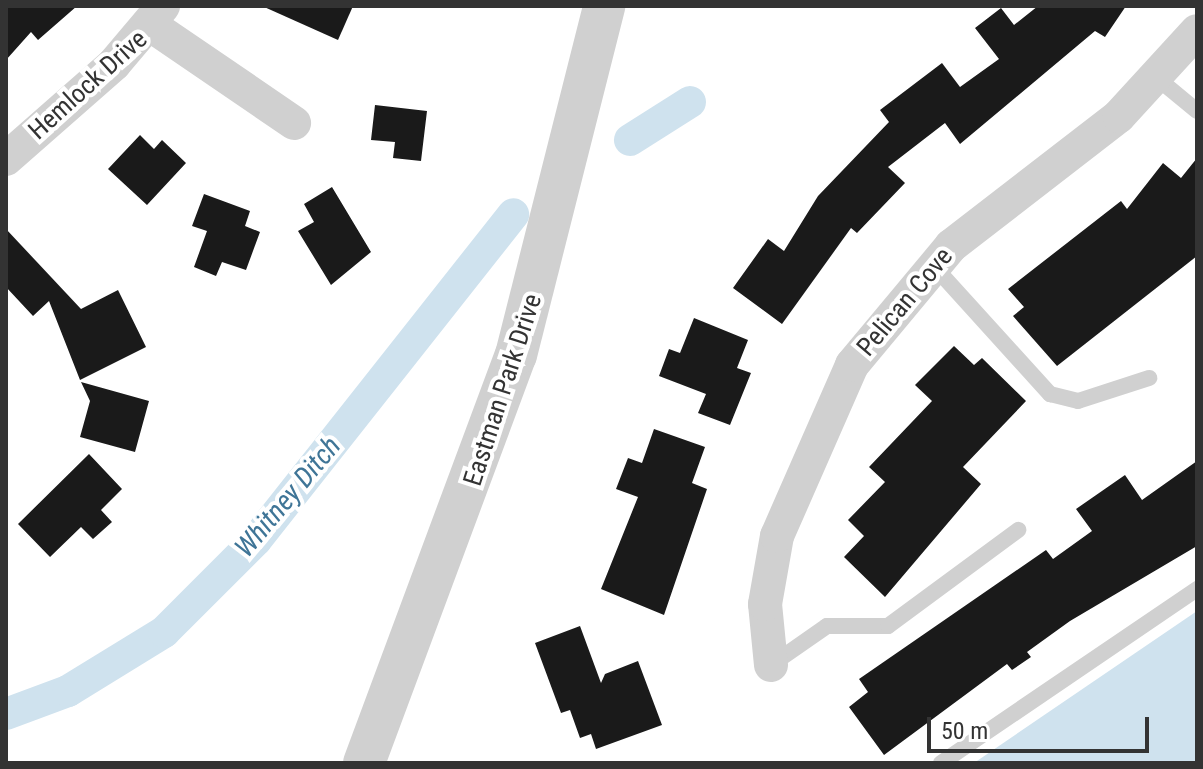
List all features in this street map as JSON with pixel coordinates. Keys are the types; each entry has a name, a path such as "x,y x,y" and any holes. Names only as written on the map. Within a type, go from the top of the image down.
{"street":[{"name":"Eastman Park Drive","path":"364,763 516,355 604,6"},
{"path":"158,16 294,123"},
{"name":"Hemlock Drive","path":"6,159 158,16"},
{"name":"Pelican Cove","path":"771,665 765,604 777,536 806,458 852,365 932,264 1157,78 1197,31"}],"lane":[{"path":"1157,78 1197,111"},
{"path":"932,264 1050,394 1078,401 1149,378"},
{"path":"771,665 827,626 888,626 1018,530"},
{"path":"941,763 1197,589"}],"water":[{"path":"1197,611 1197,763 974,763"}],"building":[{"path":"6,6 77,6 38,40 31,32 6,60"},
{"path":"262,6 353,6 338,40"},
{"path":"1038,6 1126,6 1105,37 1095,31 960,144 945,123 888,167 905,183 857,233 851,228 782,324 733,288 768,239 784,251 818,196 889,122 880,110 942,63 960,87 999,59 975,28 1001,8 1014,25"},
{"path":"375,105 427,111 421,161 393,158 395,142 371,140"},
{"path":"140,135 154,149 162,140 186,163 147,205 108,169"},
{"path":"1197,158 1197,256 1057,366 1013,316 1024,307 1008,289 1121,201 1127,209 1163,163 1181,178"},
{"path":"332,187 371,252 331,285 298,231 314,222 304,204"},
{"path":"204,194 250,211 245,226 260,232 246,270 222,262 216,276 194,267 207,231 192,226"},
{"path":"6,229 81,309 118,290 146,347 80,380 49,301 33,316 6,287"},
{"path":"694,318 748,340 737,368 751,373 730,425 698,413 706,394 659,376 669,349 680,353"},
{"path":"954,346 974,365 982,358 1026,401 963,467 981,484 885,597 844,557 864,536 848,520 885,482 869,467 932,401 915,385"},
{"path":"81,382 149,401 135,452 80,437 90,401"},
{"path":"654,429 705,447 692,483 707,489 664,615 601,589 638,497 616,489 628,458 642,463"},
{"path":"89,454 122,489 101,510 112,522 93,539 81,527 50,557 18,524"},
{"path":"1197,461 1197,546 1070,621 1027,652 1031,657 1012,670 1007,664 884,755 849,707 868,692 859,679 1046,550 1053,559 1092,531 1076,509 1125,475 1142,500"},
{"path":"580,626 601,683 605,674 638,661 662,725 596,749 591,734 580,738 570,710 561,713 535,643"}],"waterway":[{"name":"Whitney Ditch","path":"630,140 690,102"},
{"name":"Whitney Ditch","path":"6,714 68,691 164,632 256,540 513,214"}]}
